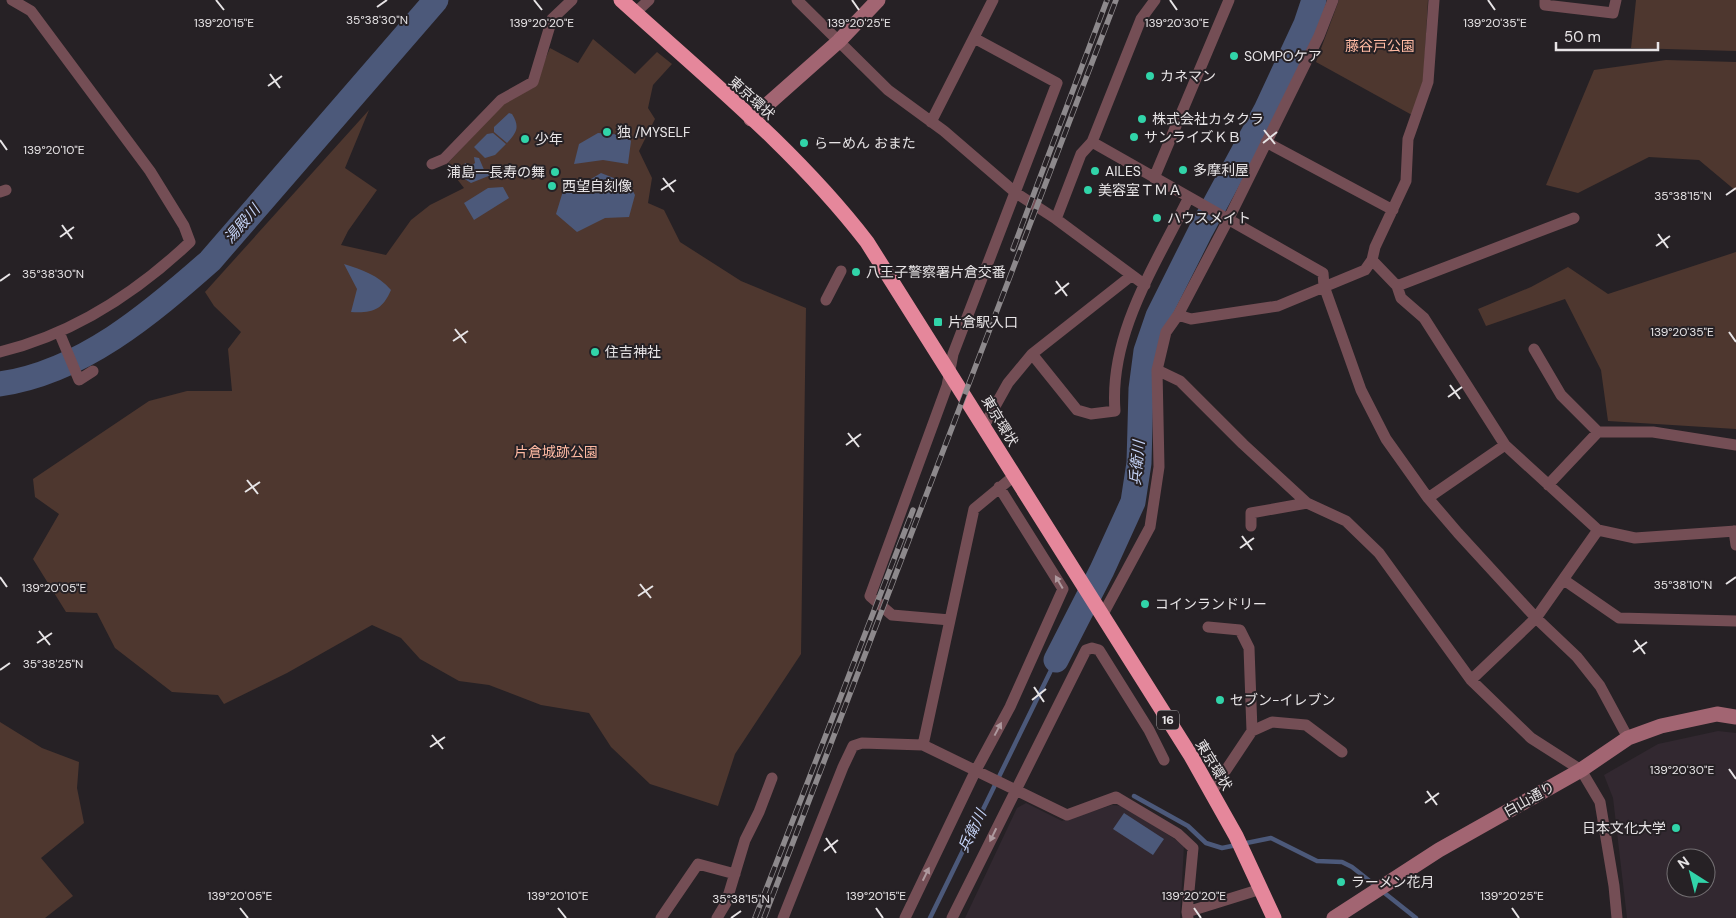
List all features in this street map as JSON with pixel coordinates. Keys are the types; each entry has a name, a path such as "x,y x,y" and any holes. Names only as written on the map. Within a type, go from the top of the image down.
{"highway":[{"name":"東京環状","path":"621,0 805,169 842,208 867,242 950,371 1212,792 1245,854 1274,918"}],"street":[{"path":"0,352 60,334 129,294 190,242 184,226 150,171 31,11 12,0"},
{"path":"432,164 444,160 501,100 534,82 552,19 572,0"},
{"path":"635,13 649,0"},
{"path":"797,0 888,90 931,122 1016,193 1056,219 1130,276 1145,285"},
{"path":"751,119 839,41 878,0"},
{"path":"931,122 993,0"},
{"path":"1056,219 1081,154 1092,142 1141,19 1156,0"},
{"path":"1154,178 1229,0"},
{"path":"1099,611 1150,527 1158,467 1157,370 1166,332 1178,315 1223,218 1266,142 1319,36 1333,0"},
{"path":"1178,315 1191,319 1263,310 1278,306 1365,270 1372,260 1375,247 1406,181 1408,139 1428,82 1434,0"},
{"path":"1545,0 1545,5 1613,13 1616,0"},
{"path":"950,620 892,615 870,596 950,371 953,354 1057,83 974,38"},
{"path":"1092,142 1191,200 1323,273 1324,286 1361,390 1386,439 1428,498 1536,618 1577,657 1600,686 1628,738"},
{"path":"1266,142 1393,210"},
{"path":"1032,354 1077,410 1091,414 1115,411 1114,389 1118,356 1125,328 1145,285 1191,200"},
{"path":"1396,286 1574,218"},
{"path":"1372,260 1396,286 1401,298 1424,318 1505,445 1598,530 1635,538 1735,531 1736,545"},
{"path":"826,300 841,271"},
{"path":"984,426 1008,383 1032,354 1130,276"},
{"path":"60,334 79,380 93,371"},
{"path":"1534,349 1561,395 1598,432 1654,432 1736,445"},
{"path":"1157,370 1180,380 1243,444 1307,503 1346,521 1379,553 1471,680 1531,738 1581,770 1600,802 1614,886 1617,918"},
{"path":"1548,485 1598,432"},
{"path":"1428,498 1505,445"},
{"path":"923,745 974,509 1014,476"},
{"path":"905,918 975,772 1010,707 1063,589 999,487"},
{"path":"1252,526 1251,513 1307,503"},
{"path":"1471,680 1536,618 1598,530"},
{"path":"1564,580 1619,618 1736,621"},
{"path":"1208,627 1240,630 1249,648 1252,731"},
{"path":"952,918 1010,788 1086,650 1092,648 1099,650 1149,730 1164,760"},
{"name":"白山通り","path":"1334,918 1439,850 1581,770 1628,738 1661,726 1717,714 1736,717"},
{"path":"1212,792 1252,731 1272,722 1306,725 1342,752"},
{"path":"783,918 853,746 862,743 923,745 975,772 1067,815 1116,797 1178,834 1193,848 1187,915 1262,889"},
{"path":"718,918 726,903 744,840 760,812 772,778"},
{"path":"661,918 698,864 735,874"}],"shaded area":[{"name":"日本文化大学","path":"1718,731 1736,733 1736,918 1627,918 1613,798 1604,775 1658,744"},
{"path":"1026,803 1062,821 1112,805 1123,806 1184,845 1180,918 965,918 1017,808"}],"green space":[{"name":"藤谷戸公園","path":"1339,0 1428,0 1423,88 1412,115 1316,62"},
{"path":"1636,0 1736,0 1736,51 1631,48"},
{"name":"片倉城跡公園","path":"593,39 635,74 657,52 672,64 653,85 648,108 655,119 639,151 652,178 648,203 664,210 680,242 741,281 806,308 801,654 735,754 718,806 650,784 611,747 589,713 541,705 489,685 459,681 420,659 401,638 372,625 287,673 224,704 218,695 172,692 115,648 97,613 66,612 33,559 59,514 35,497 33,479 149,401 187,391 232,391 228,349 241,332 214,306 205,292 369,110 345,168 377,190 348,231 341,245 386,255 411,220 430,205 464,188 446,165 505,102 533,88 550,48 578,63"},
{"path":"1666,60 1736,62 1736,191 1699,160 1649,157 1578,193 1546,185 1594,70"},
{"path":"1736,252 1736,429 1608,421 1601,370 1565,299 1486,326 1478,309 1531,287 1568,267 1608,294"},
{"path":"0,722 42,748 79,762 77,788 84,823 41,858 73,896 45,918 0,918"}],"water":[{"path":"509,113 512,114 517,126 513,136 507,143 494,132 494,127"},
{"path":"493,133 506,144 495,155 485,158 474,147 487,134"},
{"path":"598,133 626,135 631,141 628,164 603,160 574,164 579,144"},
{"path":"474,157 479,158 485,172 496,173 471,183 460,176 465,163 471,166 475,163"},
{"path":"601,173 629,184 635,195 629,217 605,218 577,232 556,214 567,178 586,182"},
{"path":"503,187 509,198 474,220 464,203 488,188"},
{"path":"344,264 375,277 391,290 380,306 371,311 351,312 357,289"},
{"path":"1124,813 1164,839 1153,855 1113,829"}],"waterway":[{"name":"湯殿川","path":"0,384 30,377 59,367 87,354 139,320 210,261 436,0"},
{"name":"兵衛川","path":"1056,660 1102,570 1133,502 1139,463 1141,389 1146,351 1158,316 1201,230 1266,110 1306,24 1314,0"},
{"name":"兵衛川","path":"930,918 1056,660"},
{"path":"1134,796 1188,826 1206,843 1222,848 1271,838 1317,861 1342,862 1352,867 1376,886"},
{"path":"1382,891 1416,918"}],"railway":[{"path":"1013,249 1107,0"},
{"path":"764,918 1116,0"},
{"path":"755,918 913,510"}],"place":[{"name":"SOMPOケア","path":"1234,56"},
{"name":"カネマン","path":"1150,76"},
{"name":"株式会社カタクラ","path":"1142,119"},
{"name":"独 /MYSELF","path":"607,132"},
{"name":"サンライズＫＢ","path":"1134,137"},
{"name":"少年","path":"525,139"},
{"name":"らーめん おまた","path":"804,143"},
{"name":"多摩利屋","path":"1183,170"},
{"name":"AILES","path":"1095,171"},
{"name":"浦島一長寿の舞","path":"555,172"},
{"name":"西望自刻像","path":"552,186"},
{"name":"美容室ＴＭＡ","path":"1088,190"},
{"name":"ハウスメイト","path":"1157,218"},
{"name":"八王子警察署片倉交番","path":"856,272"},
{"name":"片倉駅入口","path":"938,322"},
{"name":"住吉神社","path":"595,352"},
{"name":"コインランドリー","path":"1145,604"},
{"name":"セブン-イレブン","path":"1220,700"},
{"name":"日本文化大学","path":"1676,828"},
{"name":"ラーメン花月","path":"1341,882"}]}
